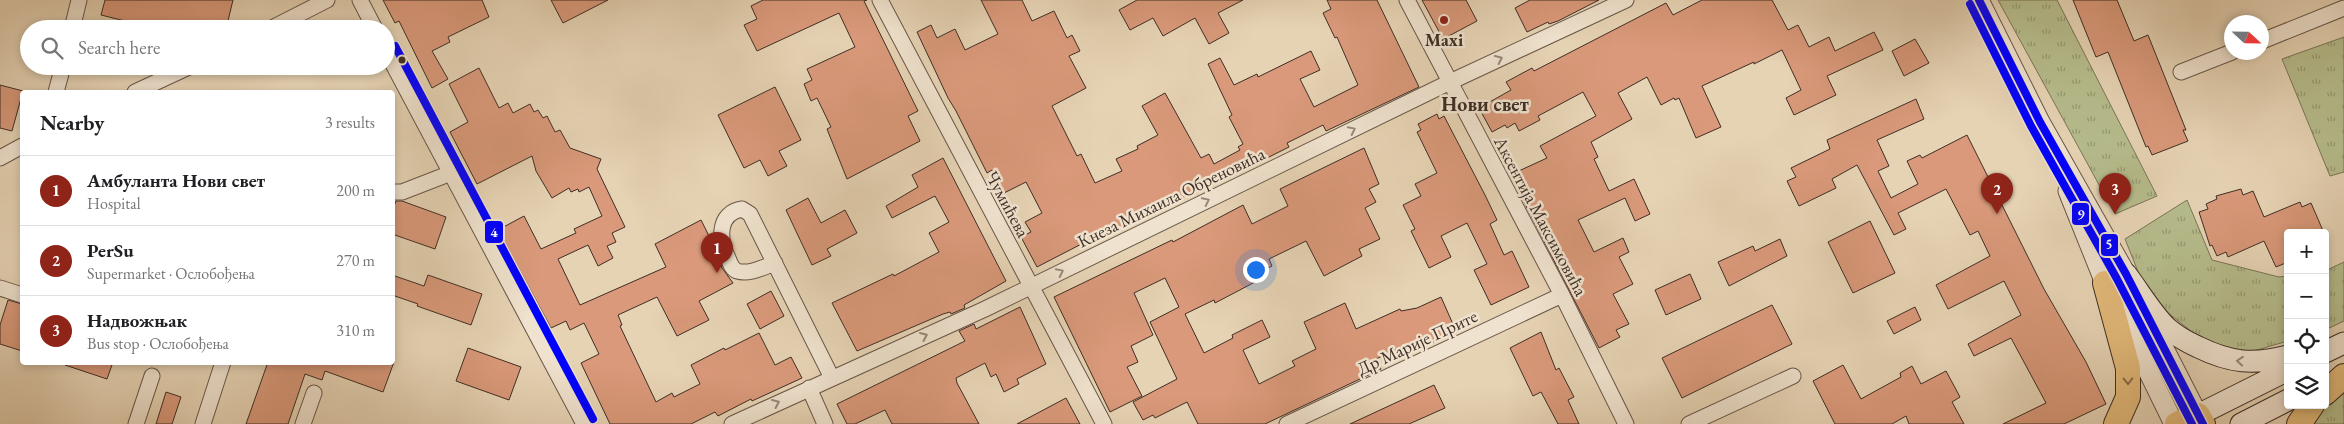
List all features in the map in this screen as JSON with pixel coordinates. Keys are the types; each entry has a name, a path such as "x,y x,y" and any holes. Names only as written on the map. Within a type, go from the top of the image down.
{"main road":[{"path":"2116,279 2166,327 2186,342 2222,358 2239,362 2268,361 2284,357"},
{"path":"2116,279 2128,368 2128,396 2116,424"},
{"path":"2329,346 2344,343"},
{"path":"2329,350 2344,343"},
{"path":"2188,422 2284,372"},
{"path":"2329,379 2344,372"},
{"path":"2329,389 2344,376"},
{"path":"2240,424 2284,402"},
{"path":"2299,424 2309,409"}],"street":[{"path":"74,20 79,0"},
{"path":"288,20 327,0"},
{"path":"360,0 370,20"},
{"name":"Чумићева","path":"880,0 1104,424"},
{"name":"Аксентија Максимовића","path":"1406,0 1562,295 1626,424"},
{"name":"Кнеза Михаила Обреновића","path":"732,424 985,309 1450,82 1626,0"},
{"path":"1979,0 2188,422"},
{"path":"2269,38 2344,8"},
{"path":"2182,72 2224,55"},
{"path":"395,68 584,424"},
{"path":"57,90 61,75"},
{"path":"139,90 172,75"},
{"path":"0,158 20,147"},
{"path":"395,192 402,192 451,173"},
{"path":"775,263 832,378"},
{"path":"2116,279 2188,422"},
{"path":"0,288 20,294"},
{"name":"Др Марије Прите","path":"1287,424 1562,295"},
{"path":"203,424 222,365"},
{"path":"136,424 152,376"},
{"path":"1689,424 1793,376"},
{"path":"809,388 825,424"},
{"path":"303,424 314,393"}],"green space":[{"path":"1998,0 2057,0 2157,196 2115,214"},
{"path":"2344,37 2344,172 2330,176 2282,59"},
{"path":"2187,200 2212,260 2279,277 2284,276 2284,342 2250,352 2205,342 2168,313 2143,284 2125,239"},
{"path":"2344,262 2344,321 2329,328 2329,274 2329,269"},
{"path":"2344,388 2344,424 2310,424 2323,409 2329,409 2329,402"}],"building":[{"path":"105,0 233,0 228,20 121,20 101,15"},
{"path":"383,0 482,0 489,17 448,37 450,42 432,51 448,79 432,88 399,21 395,23"},
{"path":"551,0 608,0 563,23"},
{"path":"763,0 867,0 864,1 918,111 908,116 920,141 847,179 827,129 831,127 817,98 811,101 804,84 812,80 807,69 855,47 839,13 757,51 744,25 757,19 751,6"},
{"path":"981,0 1022,0 1032,21 1054,11 1067,38 1072,35 1080,51 1069,56 1086,88 1052,106 1077,156 1081,154 1095,183 1122,171 1116,159 1138,149 1137,146 1158,135 1142,106 1165,93 1201,158 1209,154 1214,164 1240,150 1238,147 1243,144 1229,117 1232,115 1208,64 1220,58 1234,85 1257,74 1258,77 1311,51 1320,70 1300,79 1314,107 1358,85 1337,37 1335,38 1323,13 1331,9 1327,0 1377,0 1419,87 1326,131 1323,125 1287,143 1289,147 1249,167 1247,164 1178,200 1096,239 1095,237 1037,267 1021,237 1031,232 1025,222 1042,213 1026,182 1004,193 992,170 987,173 948,98 917,32 931,25 937,38 955,29 965,50 998,34"},
{"path":"1137,0 1243,0 1218,13 1229,33 1209,44 1195,18 1163,36 1153,18 1130,30 1119,10"},
{"path":"1422,0 1466,0 1477,21 1443,39"},
{"path":"1530,0 1599,0 1558,21 1549,24 1548,22 1527,32 1515,8"},
{"path":"1702,0 1772,0 1788,30 1798,25 1809,47 1829,37 1835,51 1874,32 1883,50 1827,76 1836,95 1794,115 1786,98 1801,90 1782,50 1702,86 1721,127 1696,138 1679,98 1675,100 1674,98 1661,105 1647,77 1618,93 1632,119 1591,142 1598,157 1594,159 1609,191 1634,179 1650,214 1635,221 1625,198 1578,220 1594,252 1623,238 1629,252 1619,257 1633,284 1613,294 1629,324 1616,330 1620,337 1599,348 1510,175 1547,158 1540,146 1596,116 1583,92 1538,116 1540,120 1519,131 1515,123 1507,128 1505,125 1492,132 1479,108 1511,90 1506,82 1532,68 1534,71 1666,3 1673,15"},
{"path":"2073,0 2117,0 2134,41 2148,35 2186,130 2183,130 2188,141 2152,155 2148,146 2146,147 2108,52 2096,57"},
{"path":"1915,39 1929,63 1904,76 1892,51"},
{"path":"479,68 499,108 508,103 513,113 530,104 534,112 538,110 543,118 547,116 555,132 560,130 570,148 601,159 597,169 625,227 612,233 616,242 607,246 613,258 598,266 588,245 558,259 580,305 666,267 655,244 701,220 722,268 733,283 699,301 709,320 677,336 657,297 618,315 622,325 620,326 656,402 672,393 674,397 700,384 691,365 759,333 775,365 791,357 802,378 752,401 751,399 718,416 715,412 691,424 610,424 581,363 599,354 584,323 570,330 566,321 551,328 498,230 524,216 541,249 576,233 574,229 602,216 589,187 579,192 578,189 571,192 569,188 552,198 536,171 532,156 477,184 450,132 468,122 449,84"},
{"path":"0,85 20,90 20,102 12,131 0,128"},
{"path":"775,87 801,140 779,151 787,166 768,176 760,160 744,168 718,115"},
{"path":"1916,99 1924,119 1877,140 1889,166 1878,171 1891,198 1918,184 1907,161 1920,155 1922,158 1967,135 2044,289 2086,362 2106,404 2064,424 2003,424 2046,403 2011,338 1974,356 1968,344 2021,315 2004,281 1948,309 1936,285 1990,256 1978,231 1970,235 1946,189 1898,213 1906,229 1894,235 1857,165 1832,179 1836,188 1799,206 1787,181 1796,177 1791,168 1830,149 1827,140"},
{"path":"1437,114 1439,119 1444,116 1497,220 1490,224 1504,255 1512,251 1529,287 1491,305 1474,270 1487,264 1467,223 1441,236 1451,257 1429,268 1411,231 1415,229 1403,205 1421,196 1415,184 1437,173 1417,132 1421,130 1418,124"},
{"path":"1364,148 1379,184 1369,189 1376,202 1365,208 1380,239 1359,249 1362,256 1324,276 1306,241 1269,259 1272,266 1252,276 1255,282 1215,303 1214,300 1185,314 1204,353 1233,338 1232,335 1262,320 1270,337 1243,350 1259,384 1295,366 1292,361 1316,349 1304,322 1345,303 1356,329 1400,309 1401,311 1417,308 1441,297 1456,331 1427,345 1423,337 1376,359 1381,369 1265,424 1198,424 1187,402 1155,418 1153,415 1143,420 1133,402 1177,379 1150,322 1179,307 1165,278 1134,293 1153,335 1131,346 1138,362 1127,367 1142,396 1110,412 1054,297 1172,240 1173,242 1243,205 1252,224 1288,206 1280,189"},
{"path":"943,158 1006,281 964,305 965,308 951,314 950,312 943,314 857,351 832,303 893,274 894,276 939,252 929,233 949,222 935,196 892,218 886,206 918,187 912,175"},
{"path":"2241,189 2243,195 2253,191 2264,217 2300,202 2302,207 2311,203 2322,229 2284,229 2284,264 2276,267 2264,241 2228,257 2226,252 2217,256 2212,245 2210,246 2199,212 2208,209 2206,204 2217,199 2216,196"},
{"path":"808,198 821,223 845,210 857,233 827,249 831,256 812,265 786,210"},
{"path":"396,201 402,201 446,217 435,249 395,235"},
{"path":"1870,221 1895,273 1853,293 1828,242"},
{"path":"1780,239 1787,256 1729,286 1718,262 1753,246 1755,251"},
{"path":"1690,274 1701,299 1666,315 1655,290"},
{"path":"428,275 482,294 471,325 417,306 418,304 395,296 395,276 424,286"},
{"path":"771,291 784,316 760,329 747,304"},
{"path":"8,300 20,303 20,350 0,344 0,325"},
{"path":"1772,305 1792,344 1682,398 1662,358"},
{"path":"1020,307 1046,364 1017,379 1019,384 1004,392 996,374 991,377 985,363 956,378 979,424 892,424 885,410 855,424 847,424 837,404 965,341 959,331 974,324 976,329"},
{"path":"1915,307 1921,320 1894,334 1887,321"},
{"path":"1541,332 1556,370 1559,368 1574,397 1568,400 1579,424 1558,424 1541,392 1533,396 1510,348"},
{"path":"468,348 521,367 509,400 456,381"},
{"path":"65,365 112,365 107,379"},
{"path":"267,365 393,365 383,392 325,371 322,380 305,374 288,424 246,424"},
{"path":"1843,365 1861,399 1901,377 1900,373 1912,366 1921,384 1946,371 1960,397 1952,402 1964,424 1909,424 1906,416 1892,424 1835,424 1813,381"},
{"path":"1434,385 1445,408 1409,424 1350,424"},
{"path":"166,392 181,397 172,424 156,424"},
{"path":"1066,398 1080,424 1017,424"}],"transit line":[{"name":"5","path":"1979,0 2040,122 2126,274 2203,424"},
{"name":"9","path":"1970,4 2031,126 2117,279 2192,424"},
{"name":"4","path":"395,46 593,419"}],"place":[{"name":"Maxi","path":"1444,20"},
{"name":"PerSu","path":"1997,214"},
{"name":"Надвожњак","path":"2115,214"},
{"name":"Амбуланта Нови свет","path":"717,273"}],"district":[{"name":"Нови свет","path":"1485,104"}]}
